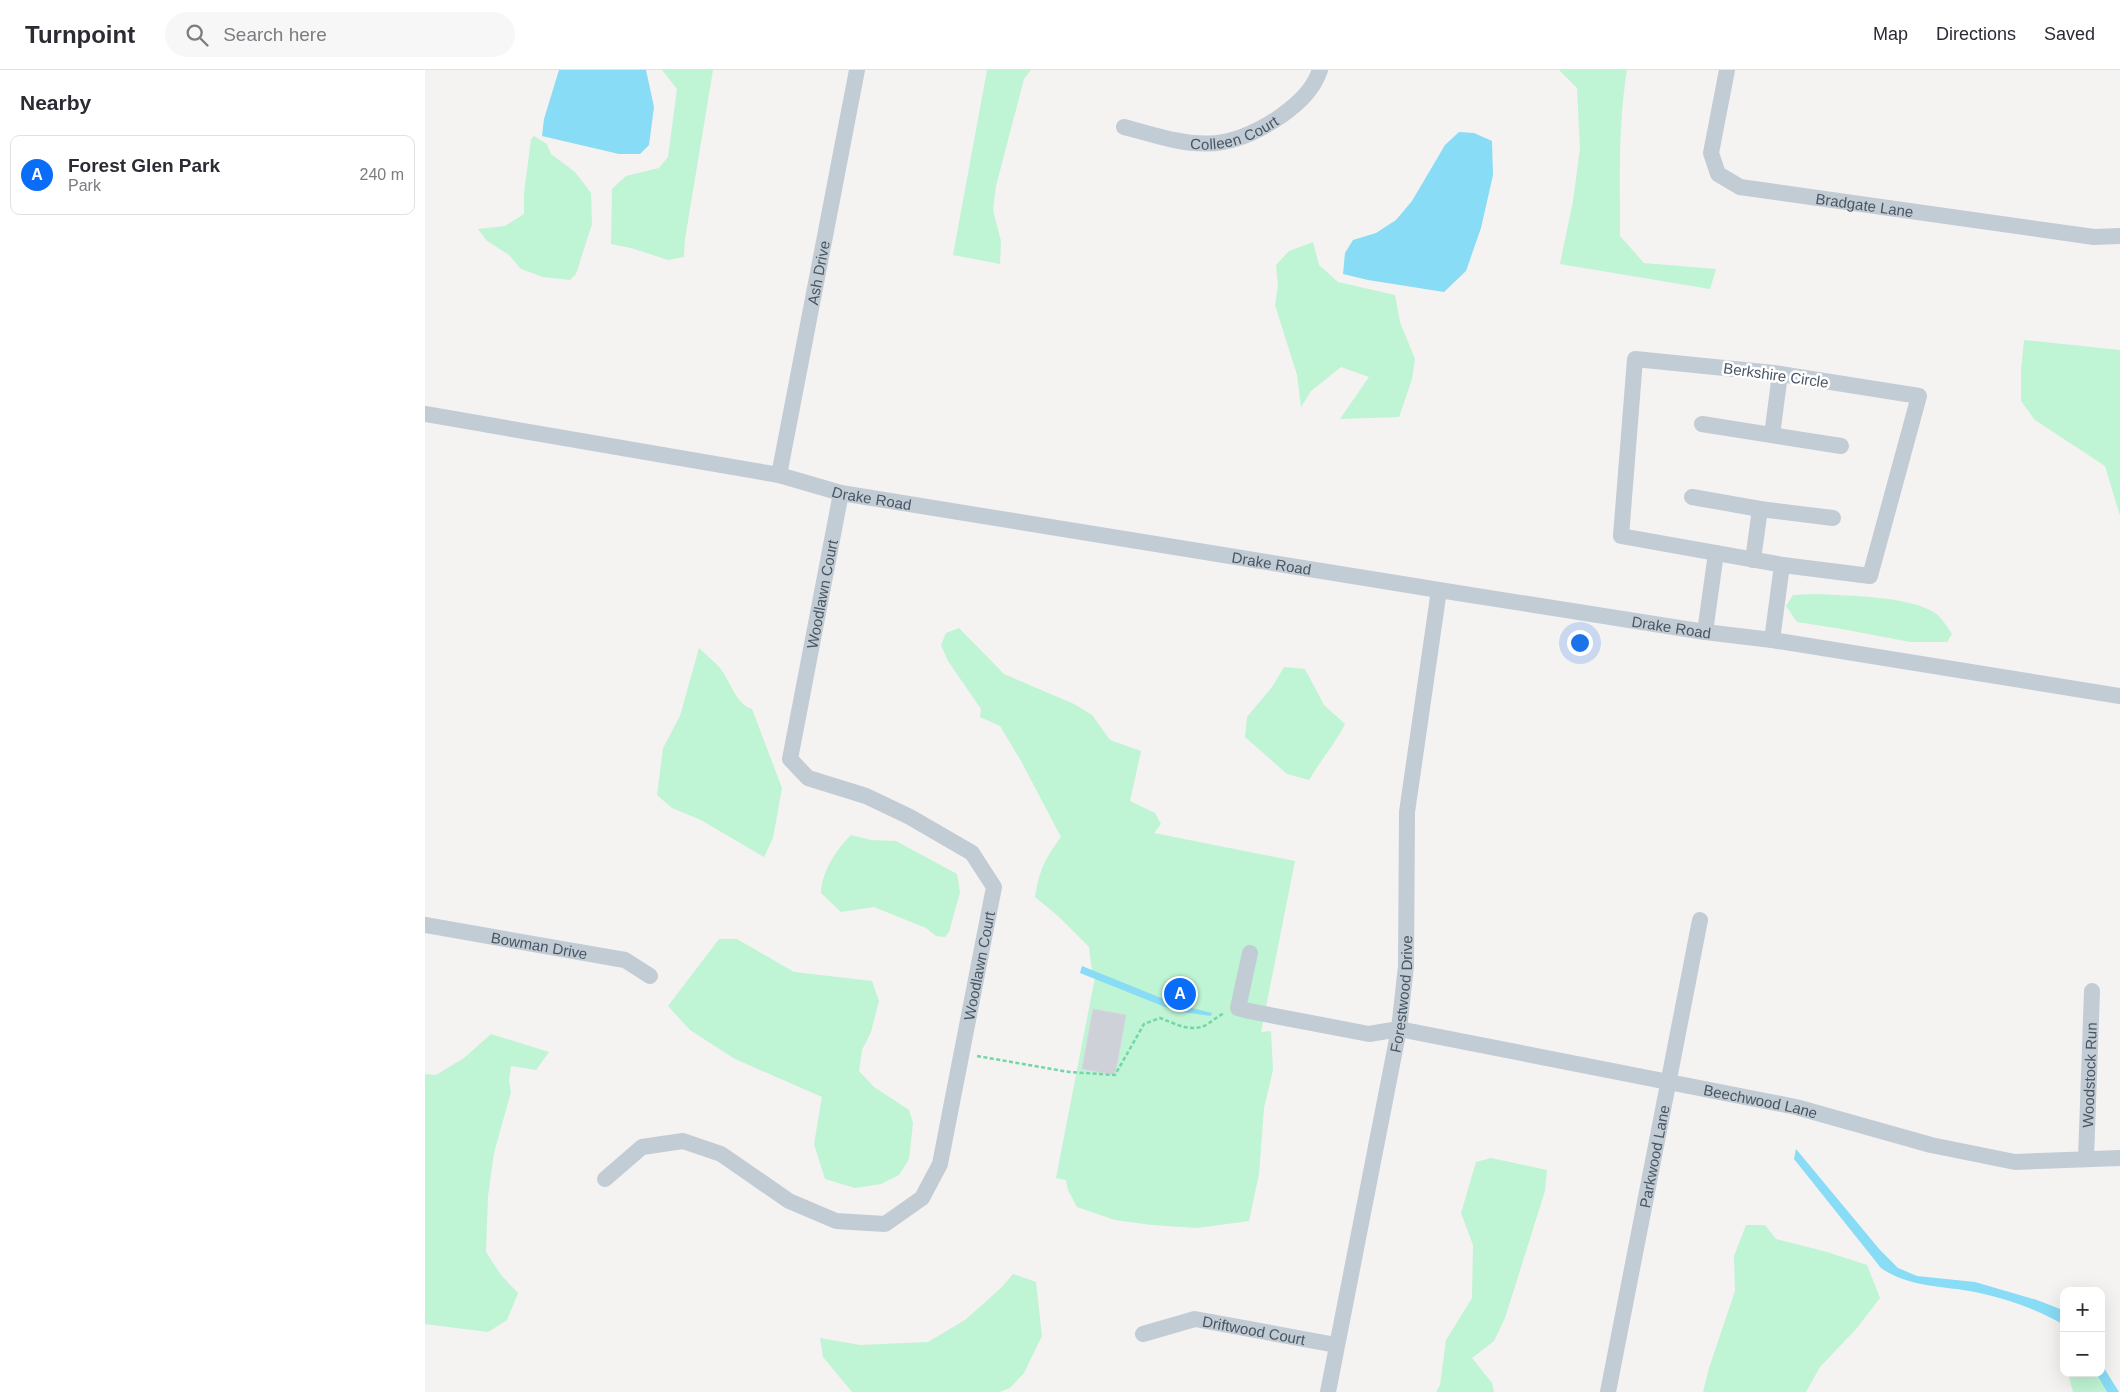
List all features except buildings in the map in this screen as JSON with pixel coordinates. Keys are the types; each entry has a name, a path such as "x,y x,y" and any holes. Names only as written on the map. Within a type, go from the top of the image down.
{"street":[{"name":"Ash Drive","path":"779,475 857,70"},
{"name":"Colleen Court","path":"1124,127 1167,139 1195,143 1215,144 1230,142 1265,127 1296,105 1316,83 1321,70"},
{"name":"Bradgate Lane","path":"1727,70 1711,153 1718,174 1741,187 2094,237 2120,236"},
{"name":"Berkshire Circle","path":"1715,553 1621,536 1635,359 1780,374 1919,396 1870,576 1781,565"},
{"path":"1772,435 1780,374"},
{"name":"Drake Road","path":"425,414 779,475 841,493 1439,590 1705,632 1772,640 2120,696"},
{"path":"1702,424 1841,446"},
{"name":"Woodlawn Court","path":"605,1179 642,1147 683,1141 721,1154 789,1202 836,1221 885,1224 922,1198 940,1164 994,887 972,854 910,817 866,796 808,778 791,759 841,493"},
{"path":"1692,497 1760,509 1833,518"},
{"path":"1753,560 1760,509"},
{"path":"1705,632 1715,553 1781,565 1772,640"},
{"name":"Forestwood Drive","path":"1327,1392 1399,1029 1406,966 1407,812 1439,590"},
{"name":"Parkwood Lane","path":"1608,1392 1700,920"},
{"name":"Bowman Drive","path":"425,925 625,960 650,976"},
{"path":"1250,953 1238,1008 1369,1034 1399,1029"},
{"name":"Woodstock Run","path":"2085,1159 2092,991"},
{"name":"Beechwood Lane","path":"1399,1029 1795,1107 1931,1146 2015,1162 2120,1158"},
{"name":"Driftwood Court","path":"1143,1334 1195,1319 1336,1345"}],"path":[{"path":"962,1053 1069,1072 1115,1075 1144,1024 1160,1018 1185,1028 1204,1026 1218,1016 1238,1008"}],"green space":[{"path":"662,70 713,70 685,239 684,257 668,260 631,248 611,244 612,189 626,176 659,168 668,157 677,89"},
{"path":"987,70 1031,70 1024,79 996,186 993,210 1001,241 1000,264 953,255"},
{"path":"1559,70 1627,70 1621,132 1620,236 1644,263 1716,269 1710,289 1560,264 1573,201 1580,148 1577,88"},
{"path":"534,136 547,144 551,154 575,172 591,193 592,224 576,274 570,280 543,277 521,269 509,255 487,241 478,229 505,226 524,214 524,193 531,139"},
{"path":"1313,242 1319,265 1338,282 1395,295 1400,322 1415,359 1412,379 1399,417 1340,419 1369,377 1341,367 1311,391 1301,407 1297,375 1275,305 1278,286 1276,265 1289,251"},
{"path":"2024,340 2120,350 2120,516 2105,466 2035,420 2021,401 2021,370"},
{"path":"1817,594 1895,600 1924,607 1935,613 1952,634 1947,642 1910,642 1797,622 1786,606 1793,595"},
{"path":"959,628 1004,674 1074,704 1092,715 1110,740 1141,751 1130,801 1155,813 1161,824 1154,833 1295,861 1261,1032 1271,1031 1273,1070 1264,1108 1259,1174 1249,1221 1197,1228 1115,1220 1077,1207 1068,1190 1066,1180 1056,1178 1096,972 1092,971 1089,947 1058,916 1035,897 1043,865 1061,837 1021,761 1000,726 980,717 981,709 948,661 941,645 946,633"},
{"path":"699,648 724,673 742,703 752,709 782,788 773,838 764,857 701,820 672,808 657,795 663,748 680,716"},
{"path":"1284,667 1305,669 1324,705 1345,724 1309,780 1287,774 1245,737 1247,717 1272,687"},
{"path":"851,835 871,840 896,841 957,874 960,892 949,932 945,937 936,936 926,928 874,907 841,912 821,893 824,877 831,861"},
{"path":"719,939 737,939 794,972 872,981 879,1001 871,1032 862,1050 859,1071 874,1087 909,1110 913,1123 909,1159 899,1175 881,1184 855,1188 825,1179 814,1144 822,1097 735,1059 690,1030 668,1006"},
{"path":"491,1034 549,1052 536,1070 511,1066 509,1081 511,1092 494,1153 488,1196 486,1252 501,1275 518,1293 507,1320 488,1332 425,1324 425,1074 436,1075 464,1058"},
{"path":"1491,1158 1547,1170 1545,1191 1505,1318 1494,1341 1472,1358 1492,1383 1494,1392 1436,1392 1440,1385 1446,1340 1472,1298 1473,1245 1461,1213 1476,1162"},
{"path":"1746,1225 1765,1225 1776,1239 1827,1252 1867,1265 1880,1298 1856,1329 1820,1367 1806,1392 1703,1392 1709,1368 1735,1291 1734,1256"},
{"path":"1013,1274 1036,1282 1042,1336 1024,1373 1010,1388 999,1392 852,1392 823,1357 820,1338 860,1345 928,1342 965,1320 1002,1287"},
{"path":"2069,1377 2098,1377 2107,1392 2073,1392"}],"water":[{"path":"559,70 646,70 654,107 649,145 640,154 619,154 542,136 544,119"},
{"path":"1459,132 1474,133 1492,141 1493,175 1481,228 1466,271 1444,292 1368,280 1343,274 1345,253 1353,240 1376,233 1396,220 1412,201 1445,145"},
{"path":"1082,966 1176,1004 1212,1013 1211,1016 1175,1011 1080,973"},
{"path":"1796,1149 1880,1250 1898,1268 1917,1276 1975,1282 2037,1300 2060,1309 2060,1323 2006,1300 1981,1293 1912,1282 1881,1268 1794,1159"},
{"path":"2105,1369 2119,1392 2107,1392 2098,1377 2105,1377"}],"place":[{"name":"Forest Glen Park","path":"1180,994"}]}
